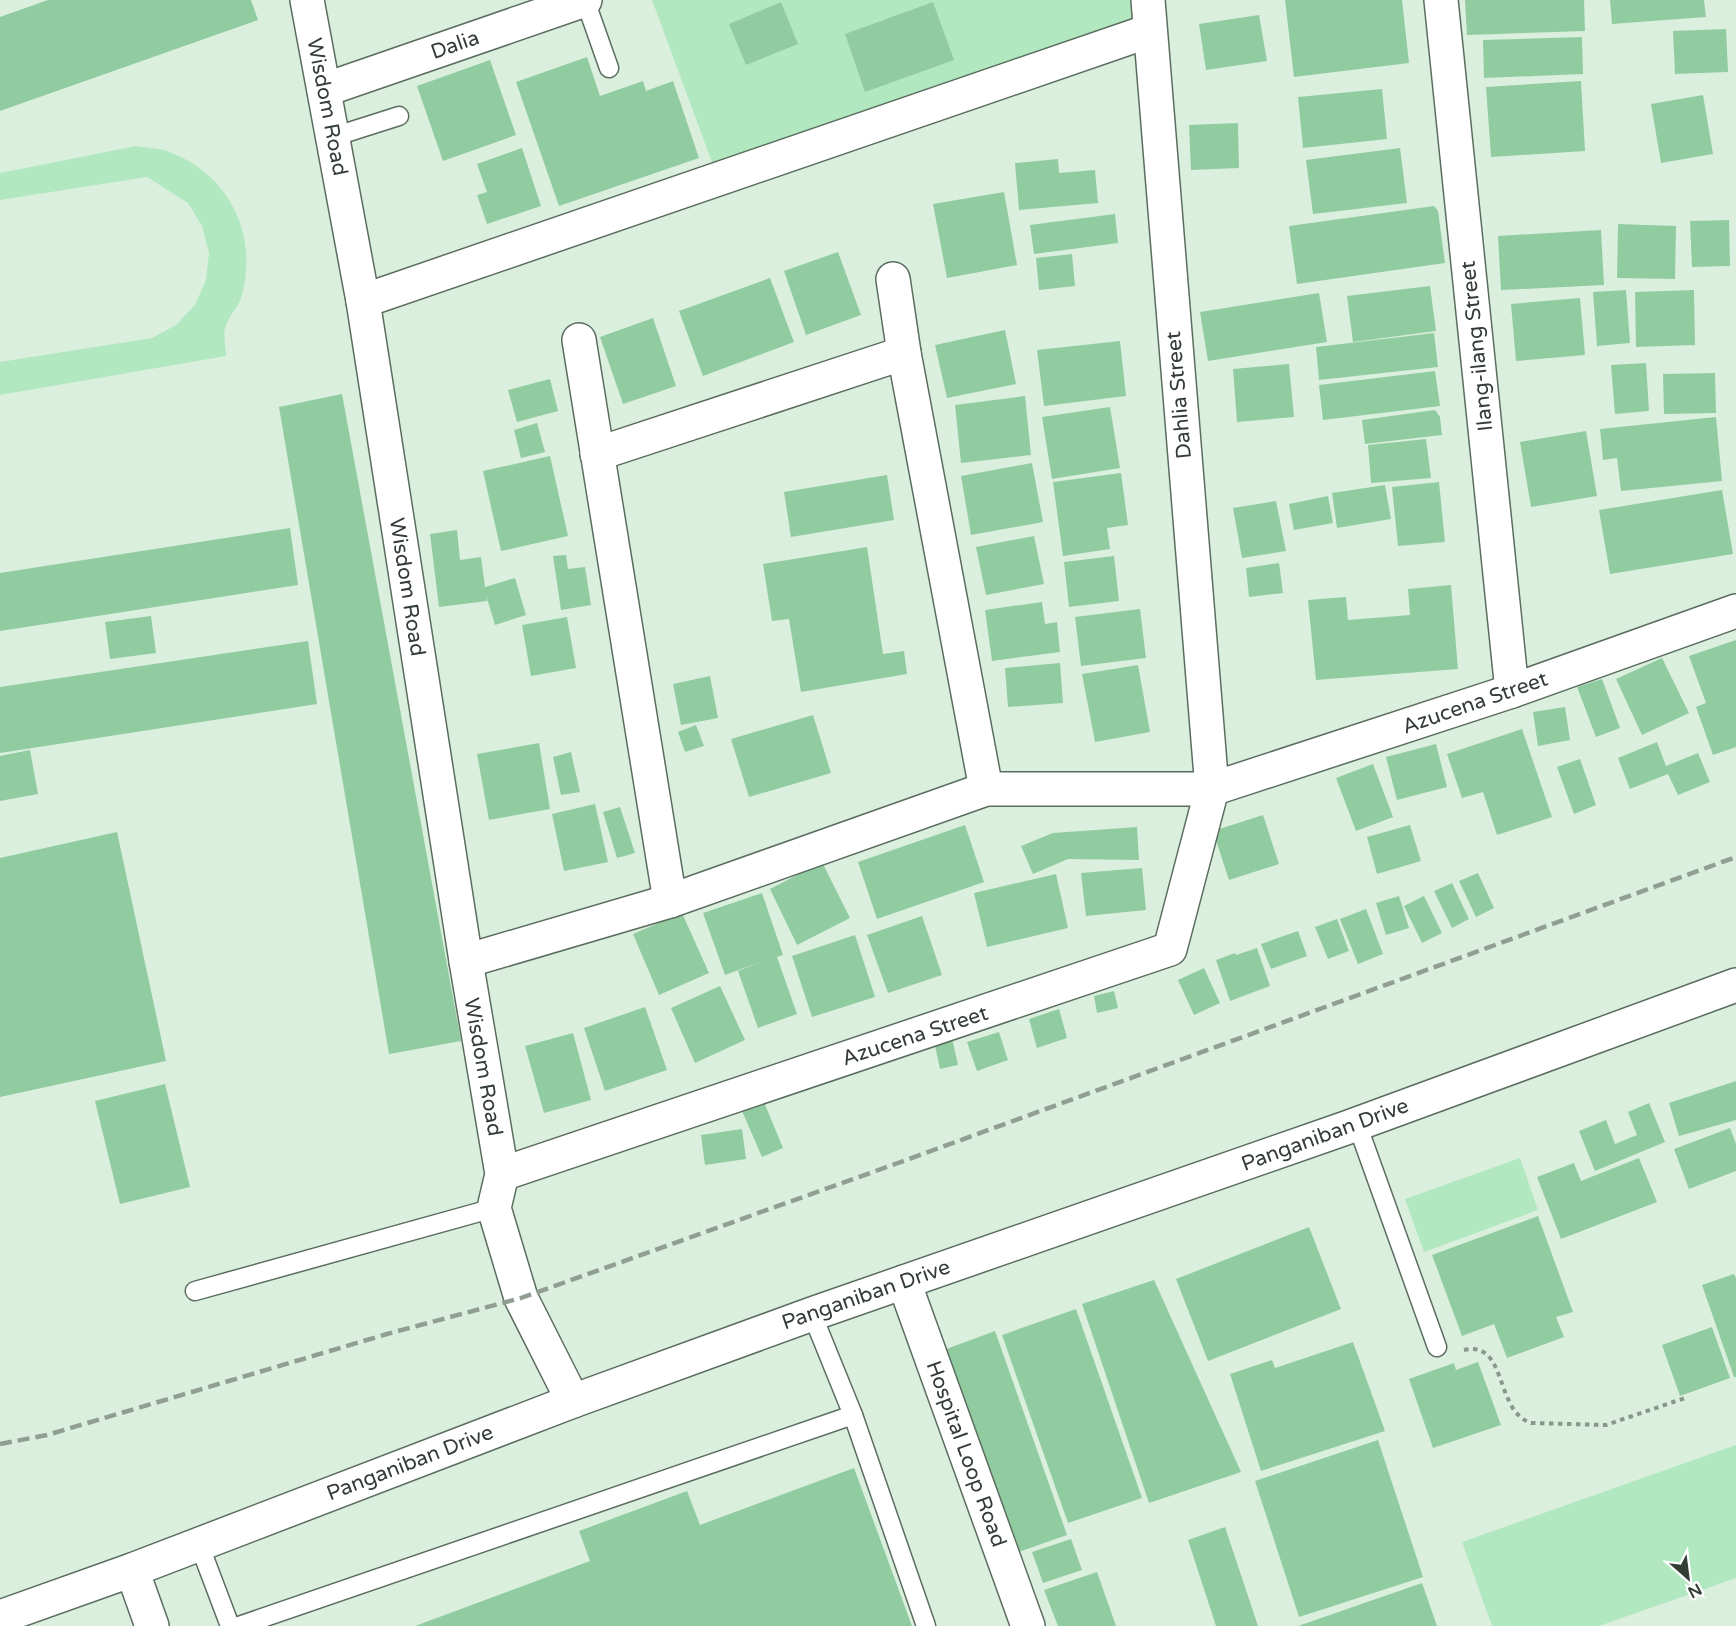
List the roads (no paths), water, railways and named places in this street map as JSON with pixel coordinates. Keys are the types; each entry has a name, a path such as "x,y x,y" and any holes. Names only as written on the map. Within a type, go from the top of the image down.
{"street":[{"name":"Wisdom Road","path":"308,0 363,300 501,1174"},
{"name":"Dalia","path":"324,90 585,0"},
{"name":"Ilang-ilang Street","path":"1441,0 1512,691"},
{"path":"363,300 1148,16"},
{"name":"Dahlia Street","path":"1148,16 1212,789"},
{"path":"893,279 904,353 986,789"},
{"path":"579,340 670,901"},
{"path":"597,454 904,353"},
{"name":"Azucena Street","path":"466,961 670,901 986,789 1212,789 1512,691 1736,611"},
{"name":"Azucena Street","path":"501,1174 1170,950 1212,789"},
{"name":"Panganiban Drive","path":"0,1617 132,1570 573,1401 812,1314 1358,1124 1736,985"},
{"path":"501,1174 494,1208 521,1298 573,1401"},
{"name":"Hospital Loop Road","path":"904,1282 1028,1626"},
{"path":"132,1570 152,1626"}],"lane":[{"path":"585,0 609,68"},
{"path":"333,137 399,116"},
{"path":"1358,1124 1437,1347"},
{"path":"195,1291 494,1208"},
{"path":"812,1314 853,1415 926,1626"},
{"path":"239,1626 853,1415"},
{"path":"199,1544 230,1626"}],"railway":[{"path":"0,1444 47,1435 387,1334 521,1298 1736,857"}]}
